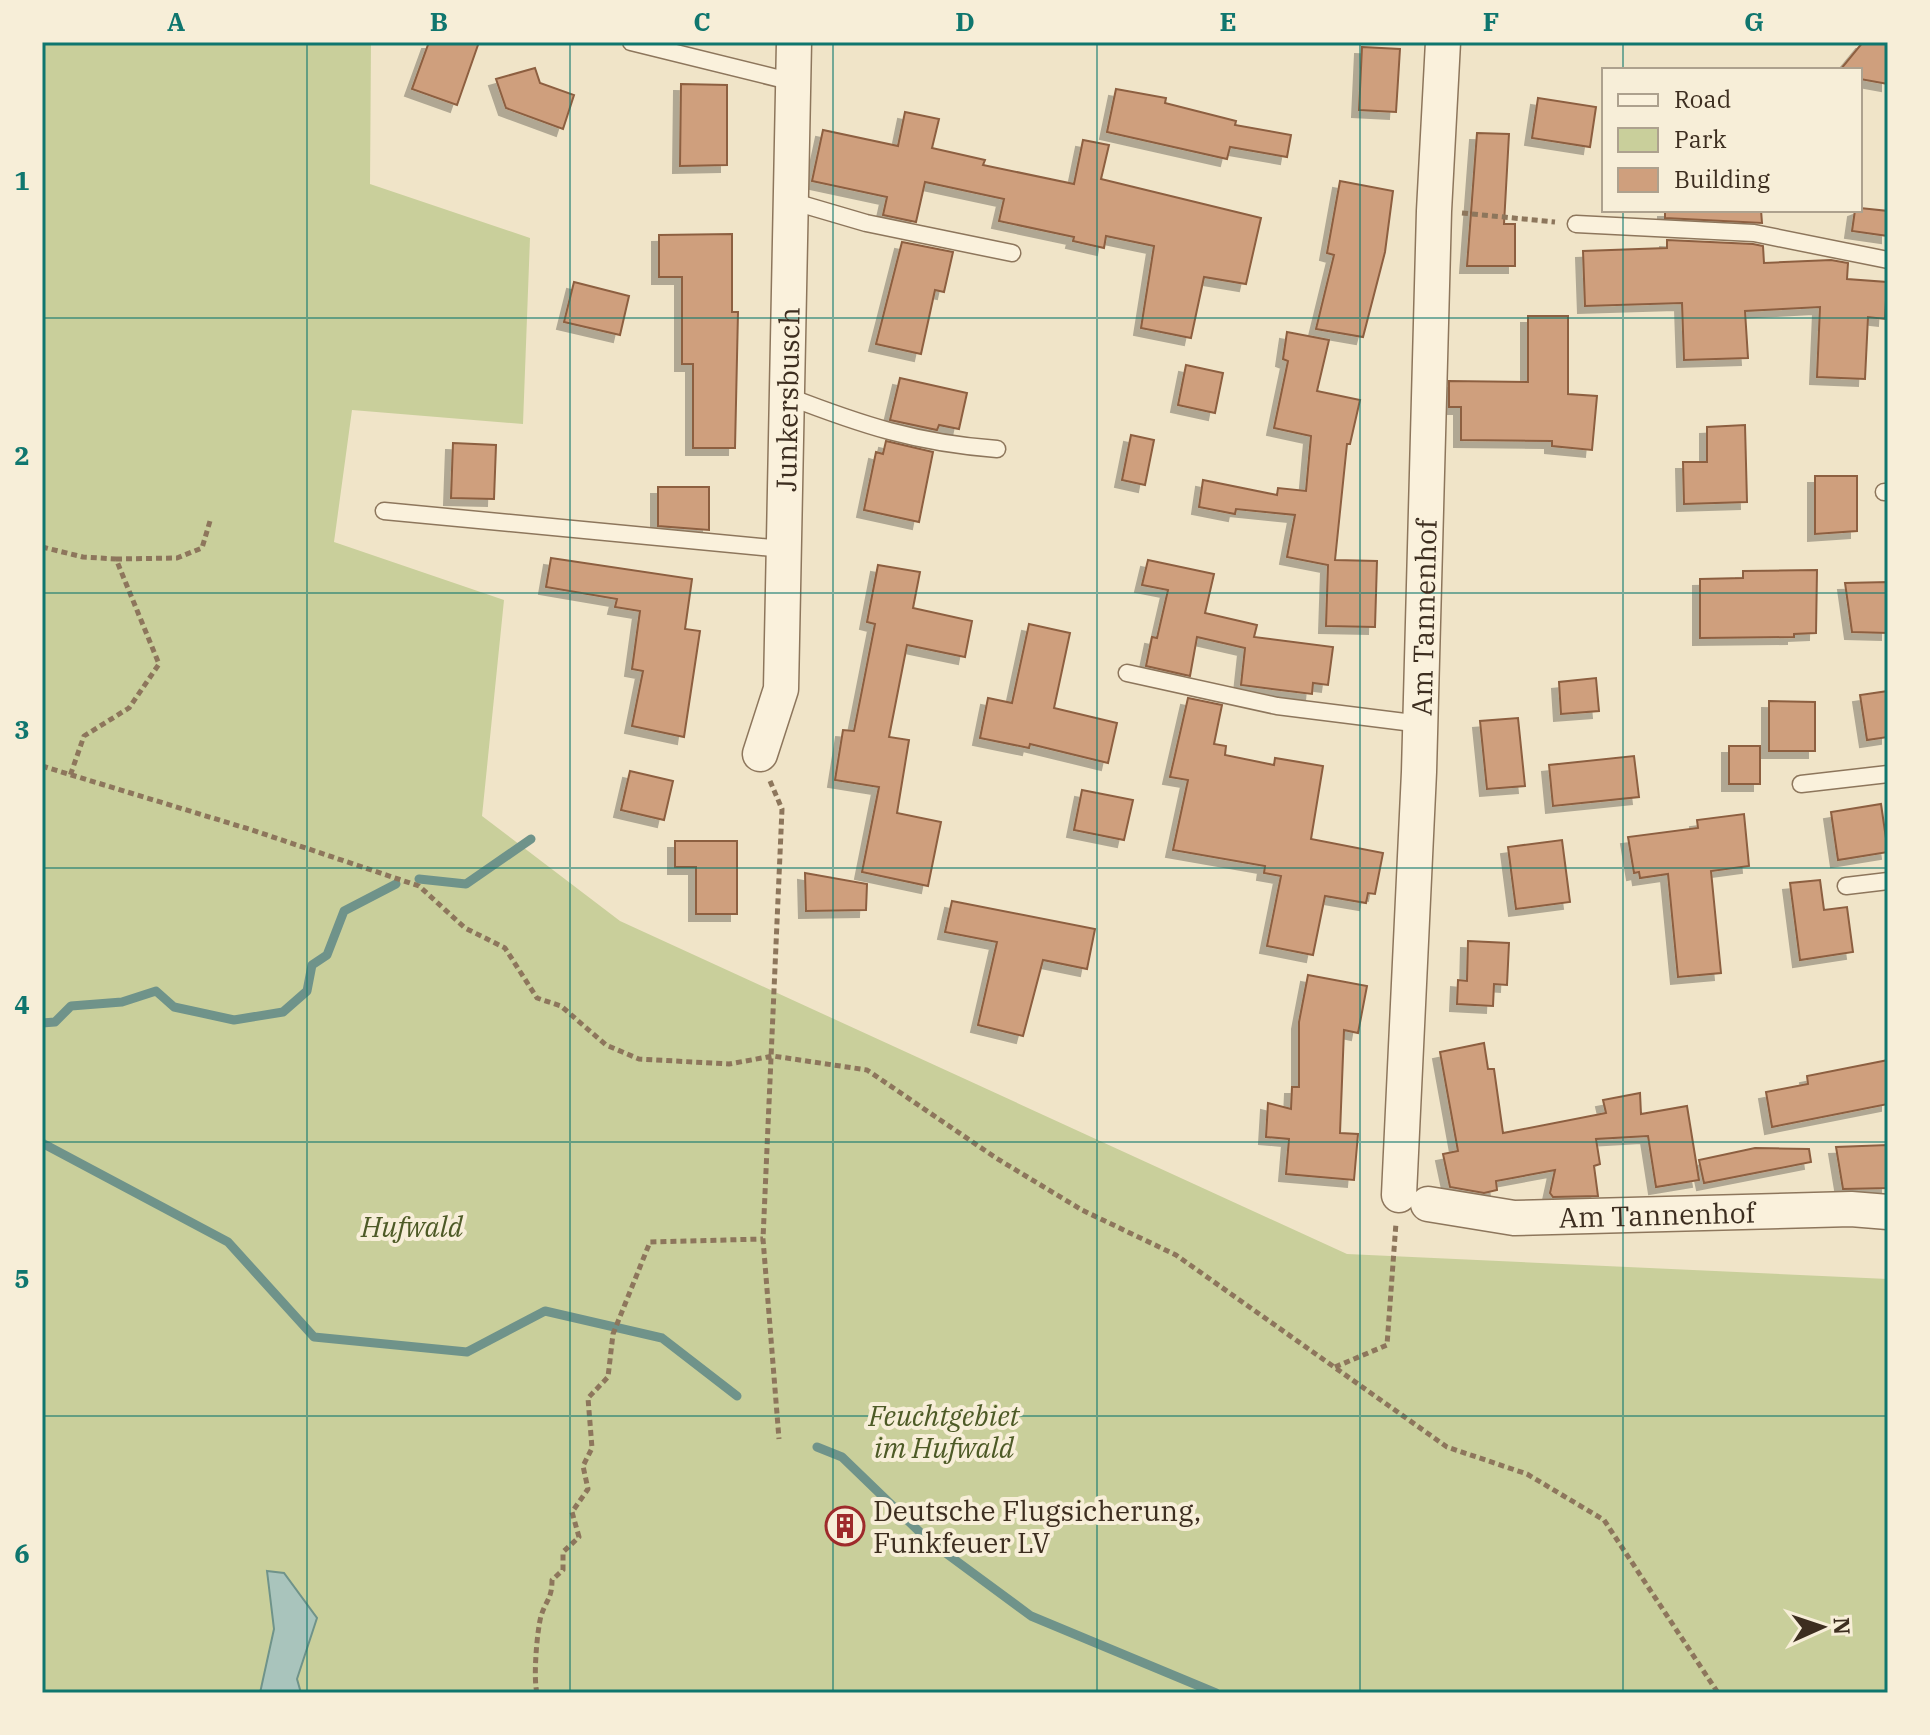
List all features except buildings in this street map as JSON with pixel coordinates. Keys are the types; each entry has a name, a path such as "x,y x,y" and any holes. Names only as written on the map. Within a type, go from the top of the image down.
{"street":[{"name":"Junkersbusch","path":"760,754 781,689 794,42"},
{"name":"Am Tannenhof","path":"1443,42 1434,211 1413,1199 1514,1218 1851,1209 1888,1212"}],"lane":[{"path":"631,42 793,82"},
{"path":"791,201 866,223 1012,253"},
{"path":"1576,224 1754,233 1888,260"},
{"path":"787,396 858,423 936,444 997,449"},
{"path":"384,511 783,549"},
{"path":"1127,673 1277,706 1421,724"},
{"path":"1801,784 1888,774"},
{"path":"1846,886 1888,881"}],"path":[{"path":"1434,211 1576,224"},
{"path":"42,547 83,557 177,558 202,548 210,521"},
{"path":"70,776 84,736 129,708 159,664 116,559"},
{"path":"760,754 782,809 763,1239 779,1439"},
{"path":"42,766 252,830 419,886 465,928 505,948 537,998 561,1006 606,1045 639,1059 729,1064 773,1056 867,1070 1070,1203 1176,1255 1447,1447 1527,1474 1604,1520 1718,1693"},
{"path":"1335,1367 1387,1345 1413,1199"},
{"path":"537,1693 535,1658 541,1616 552,1598 552,1580 563,1570 563,1552 579,1537 572,1512 588,1489 583,1466 592,1448 588,1398 608,1377 613,1334 650,1242 763,1239"}],"green space":[{"name":"Hufwald","path":"42,42 371,42 370,184 530,238 523,424 352,410 334,542 504,600 482,816 620,921 1347,1254 1888,1279 1888,1693 42,1693"}],"water":[{"path":"267,1571 284,1573 317,1618 297,1679 301,1693 260,1693 274,1629"}],"waterway":[{"path":"419,879 466,884 531,839"},
{"path":"42,1023 55,1022 71,1006 122,1002 156,991 174,1007 234,1020 283,1012 307,991 312,965 327,955 344,911 396,884"},
{"path":"42,1143 228,1242 314,1337 467,1352 545,1311 662,1338 737,1396"},
{"path":"817,1447 842,1457 928,1540 1031,1616 1216,1693"}],"place":[{"name":"Deutsche Flugsicherung, Funkfeuer LV","path":"845,1526"}],"park label":[{"name":"Feuchtgebiet im Hufwald","path":"944,1431"}]}
